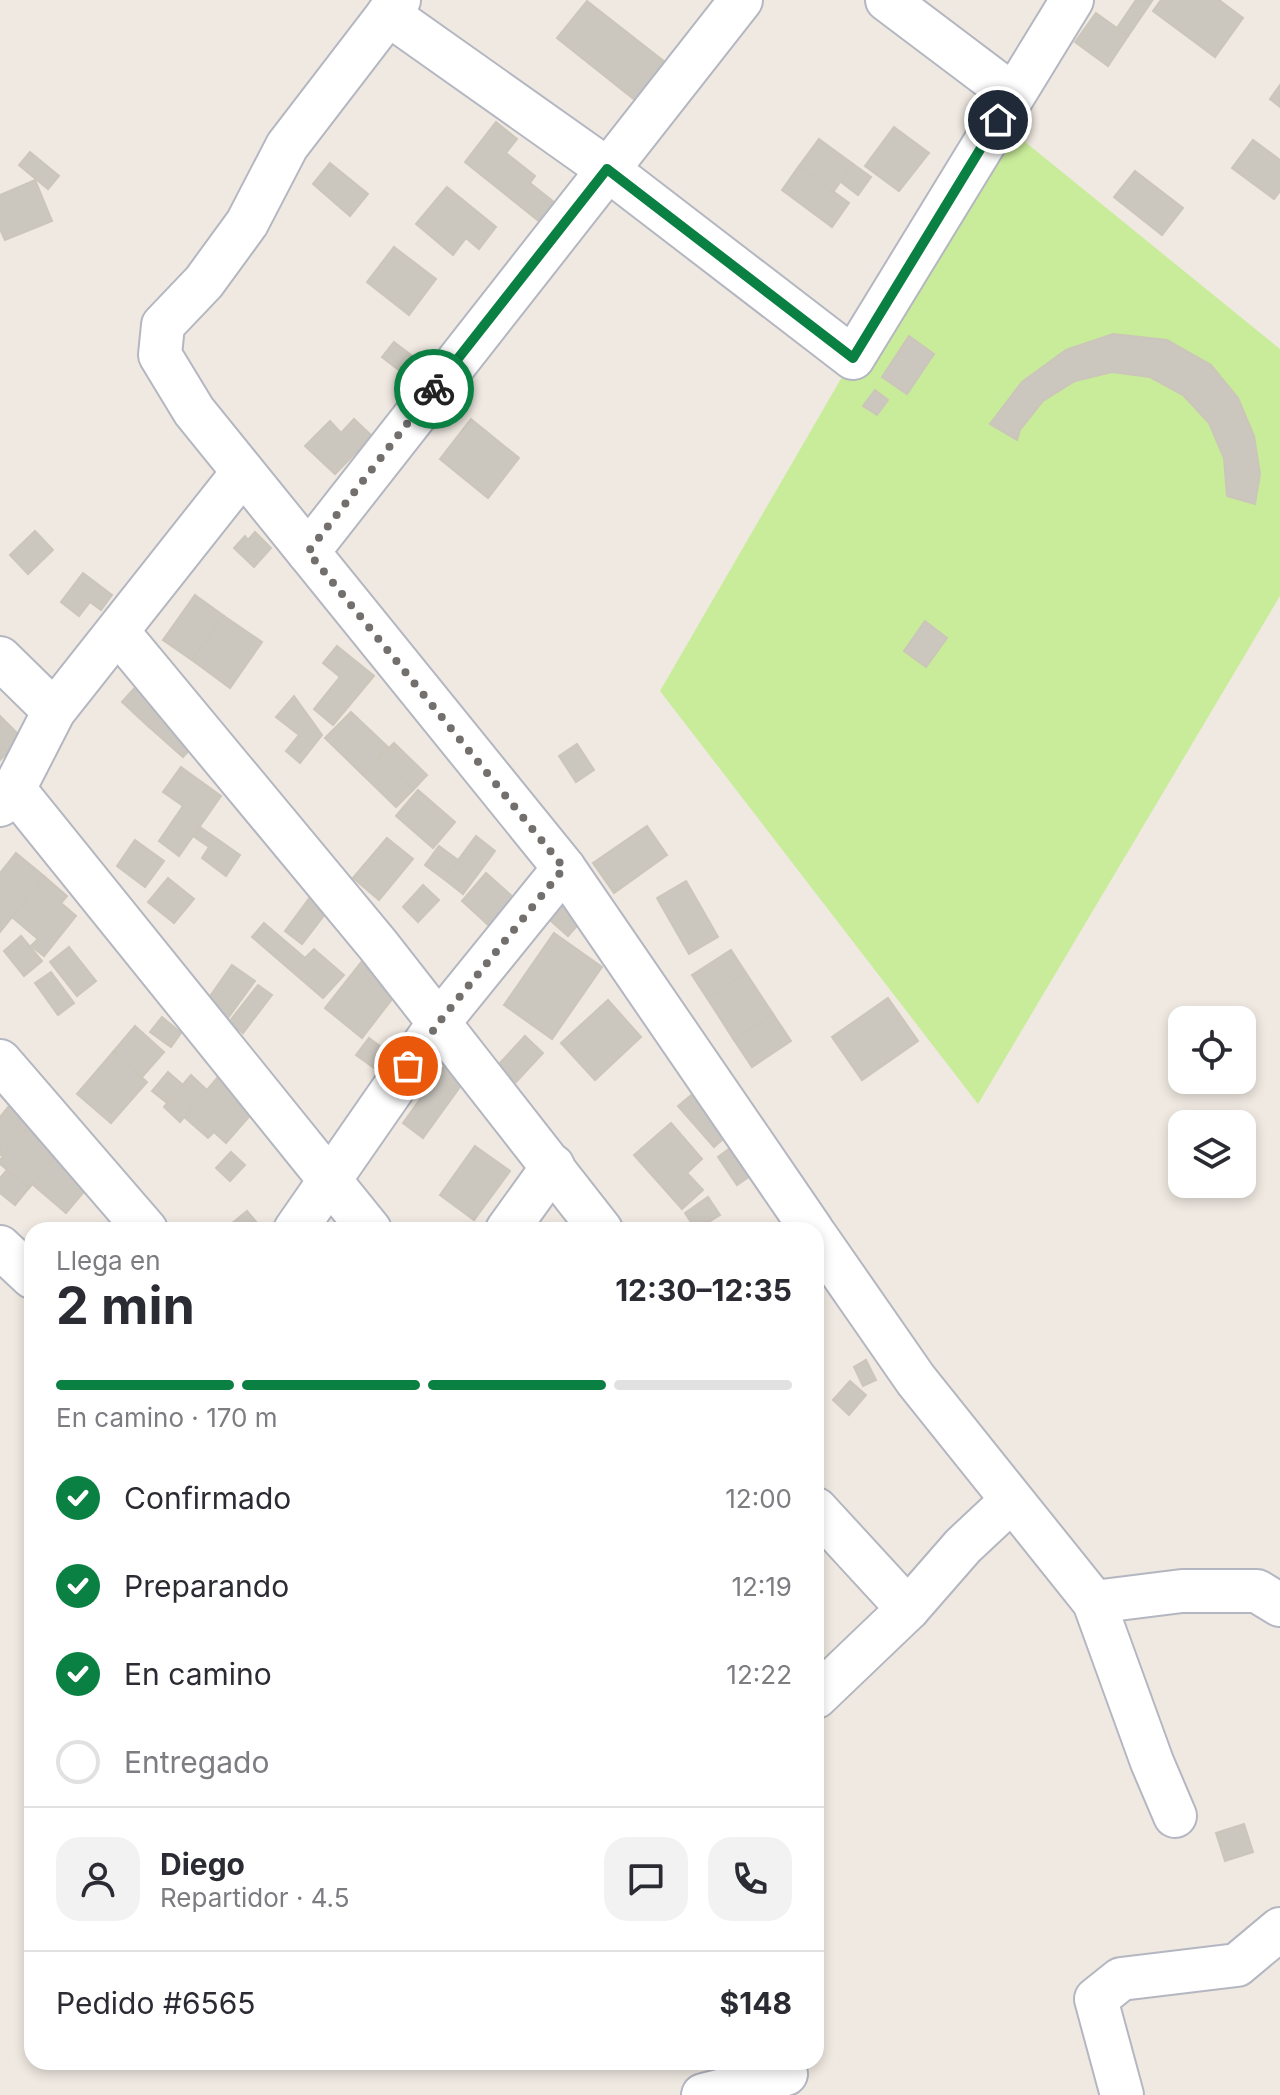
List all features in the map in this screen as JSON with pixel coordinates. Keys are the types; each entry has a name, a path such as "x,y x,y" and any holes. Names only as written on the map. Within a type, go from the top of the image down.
{"street":[{"path":"308,552 741,0"},
{"path":"887,0 1013,95"},
{"path":"807,1222 564,868 194,411 160,355 163,325 204,282 247,223 287,146 394,7 853,358 1072,0"},
{"path":"243,472 54,711 7,797 364,1222"},
{"path":"118,632 440,1021 595,1222"},
{"path":"0,658 54,711"},
{"path":"300,1222 440,1021 564,868"},
{"path":"0,1061 139,1222"},
{"path":"513,1222 553,1166"},
{"path":"0,1247 24,1270"},
{"path":"824,1248 916,1380 1094,1602 1147,1750 1175,1816"},
{"path":"824,1689 908,1609 963,1546 1011,1501"},
{"path":"824,1518 908,1609"},
{"path":"1094,1602 1182,1591 1257,1591 1280,1605"},
{"path":"1122,2095 1096,1999 1121,1979 1237,1965 1280,1929"},
{"path":"703,2095 786,2074 785,2070"}],"green space":[{"path":"998,120 1280,349 1280,596 978,1104 660,691 853,358"}],"building":[{"path":"1136,0 1152,1 1128,36 1117,28"},
{"path":"1161,0 1219,0 1243,18 1215,57 1153,11"},
{"path":"587,1 670,66 640,104 557,38"},
{"path":"1096,13 1128,36 1108,66 1075,42"},
{"path":"1280,85 1280,107 1270,99"},
{"path":"496,122 517,139 506,153 535,176 530,183 555,203 540,222 465,162"},
{"path":"894,127 929,153 899,191 865,166"},
{"path":"819,139 853,164 833,192 799,166"},
{"path":"1253,140 1280,160 1280,191 1274,199 1232,168"},
{"path":"30,152 59,176 48,189 19,165"},
{"path":"330,163 368,194 350,216 313,184"},
{"path":"853,164 871,177 858,195 841,182"},
{"path":"799,166 849,203 832,227 782,190"},
{"path":"1135,171 1183,208 1162,235 1114,197"},
{"path":"35,180 52,221 5,240 0,229 0,195"},
{"path":"447,187 496,227 479,249 466,238 453,255 416,224"},
{"path":"394,247 436,279 409,315 367,282"},
{"path":"1113,334 1167,340 1211,365 1238,398 1254,436 1260,474 1255,504 1227,496 1224,458 1209,423 1183,395 1150,377 1112,372 1075,381 1043,401 1020,430 1017,440 990,424 1022,382 1066,350"},
{"path":"909,336 934,354 907,394 882,377"},
{"path":"394,342 411,355 400,371 382,357"},
{"path":"875,390 888,400 877,415 863,406"},
{"path":"354,419 372,436 335,474 305,446 330,421 341,433"},
{"path":"471,419 519,458 488,498 440,459"},
{"path":"35,531 53,550 28,574 10,555"},
{"path":"255,532 271,548 254,567 234,548 245,536 248,540"},
{"path":"83,573 112,595 101,610 90,602 79,616 61,602"},
{"path":"195,595 224,616 192,660 163,640"},
{"path":"224,616 262,642 230,688 192,660"},
{"path":"925,621 947,638 926,667 904,651"},
{"path":"337,646 374,676 333,725 314,709 340,677 323,663"},
{"path":"140,682 167,706 149,727 122,702"},
{"path":"294,696 322,735 300,763 286,751 299,735 276,717"},
{"path":"167,706 201,737 183,757 149,727"},
{"path":"351,712 389,748 363,775 325,738"},
{"path":"0,716 22,738 0,760"},
{"path":"394,743 427,775 413,790 379,758"},
{"path":"577,744 594,770 576,782 559,756"},
{"path":"379,758 413,790 396,807 363,775"},
{"path":"181,767 221,796 179,856 159,841 183,806 163,792"},
{"path":"418,790 455,822 433,848 396,816"},
{"path":"647,826 667,855 614,893 593,863"},
{"path":"200,827 240,855 226,876 202,858 209,847 193,836"},
{"path":"476,836 495,851 463,894 444,879"},
{"path":"387,838 413,859 379,900 353,878"},
{"path":"135,840 164,861 145,887 117,866"},
{"path":"439,846 458,860 444,879 425,865"},
{"path":"16,853 45,877 0,932 0,873"},
{"path":"486,873 523,906 498,934 462,901"},
{"path":"45,877 67,896 61,903 76,916 44,956 31,946 38,939 12,917"},
{"path":"168,878 194,899 174,923 148,902"},
{"path":"686,881 718,937 689,954 657,898"},
{"path":"423,885 439,900 418,922 403,907"},
{"path":"316,889 329,909 302,944 285,931"},
{"path":"559,898 583,919 568,936 544,915"},
{"path":"264,923 305,958 314,949 344,975 323,998 252,937"},
{"path":"554,933 602,967 552,1039 504,1005"},
{"path":"21,936 42,961 24,976 4,951"},
{"path":"374,946 403,985 362,1038 325,1008"},
{"path":"69,947 96,981 77,996 50,962"},
{"path":"731,950 746,973 707,998 692,975"},
{"path":"232,965 255,981 228,1018 206,1002"},
{"path":"51,972 74,1003 58,1015 35,983"},
{"path":"746,973 773,1014 734,1040 707,998"},
{"path":"258,985 272,995 243,1033 229,1022"},
{"path":"888,998 918,1041 862,1080 832,1037"},
{"path":"608,1000 641,1037 595,1080 561,1043"},
{"path":"773,1014 791,1041 752,1067 734,1040"},
{"path":"162,1017 181,1033 171,1047 150,1032"},
{"path":"135,1026 164,1052 142,1077 113,1052"},
{"path":"525,1036 543,1053 516,1082 498,1065"},
{"path":"369,1038 406,1065 394,1082 356,1055"},
{"path":"113,1052 147,1082 111,1123 77,1094"},
{"path":"449,1059 470,1073 423,1138 403,1123"},
{"path":"224,1070 262,1102 226,1143 214,1132 208,1138 184,1117"},
{"path":"168,1072 183,1085 167,1103 152,1091"},
{"path":"191,1075 207,1090 180,1122 164,1107"},
{"path":"695,1092 730,1133 714,1147 678,1106"},
{"path":"9,1106 31,1124 3,1157 0,1154 0,1117"},
{"path":"671,1123 702,1159 687,1173 703,1190 682,1209 634,1155"},
{"path":"31,1124 65,1146 29,1188 0,1164 0,1160"},
{"path":"475,1146 510,1171 474,1220 440,1195"},
{"path":"733,1146 753,1174 737,1185 718,1157"},
{"path":"231,1152 245,1165 230,1181 216,1168"},
{"path":"59,1153 93,1181 66,1213 32,1184"},
{"path":"7,1170 29,1188 15,1205 0,1193 0,1178"},
{"path":"708,1197 720,1215 709,1222 691,1222 685,1213"},
{"path":"247,1211 256,1222 234,1222"},
{"path":"866,1360 876,1380 863,1386 854,1367"},
{"path":"850,1381 866,1395 849,1415 833,1400"},
{"path":"1244,1824 1253,1852 1225,1861 1216,1833"},
{"path":"710,2070 733,2070 711,2080"}],"way so far":[{"path":"408,1066 440,1021 564,868 308,552 434,389"}],"route":[{"path":"434,389 607,169 853,358 998,120"}]}
